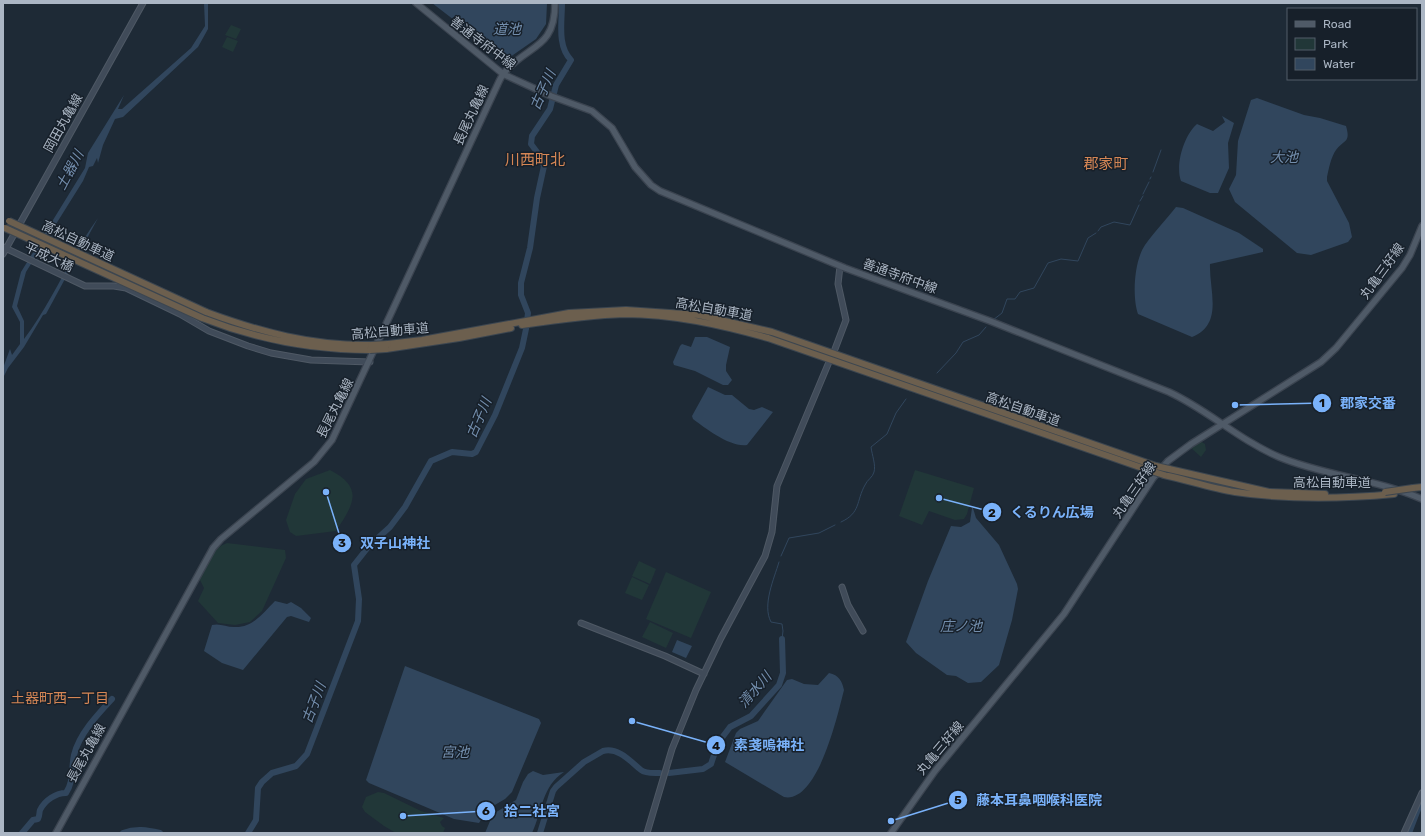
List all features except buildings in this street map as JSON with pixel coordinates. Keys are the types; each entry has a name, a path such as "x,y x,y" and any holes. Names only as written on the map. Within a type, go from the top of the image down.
{"highway":[{"name":"高松自動車道","path":"6,219 206,312 287,338 324,344 370,347"},
{"name":"高松自動車道","path":"4,227 202,318 246,334 285,343 324,348 387,347 451,340 569,314 626,310 699,315 737,322 772,332 1169,470 1269,492 1347,495 1419,489"},
{"name":"高松自動車道","path":"534,321 626,314 696,321 734,329 820,356 1151,471 1233,492 1296,499 1347,498 1394,494 1419,489"}],"main road":[{"name":"善通寺府中線","path":"416,3 503,74 553,97 592,111 606,122 619,138 635,167 648,182 660,191 840,266 990,321 1169,392 1190,403 1222,425 1271,453 1297,464 1399,490 1422,498"},
{"name":"長尾丸亀線","path":"56,833 212,548 324,451 342,421 503,74 546,38 554,21 555,3"},
{"name":"丸亀三好線","path":"891,833 936,771 1064,614 1153,478 1176,455 1314,367 1328,356 1402,268 1410,255 1422,226"}],"street":[{"name":"岡田丸亀線","path":"6,250 143,3"},
{"name":"平成大橋","path":"6,250 85,286 114,286 126,288 227,339 271,353 311,360 370,362"},
{"path":"834,349 846,320 838,284 840,266"},
{"path":"647,833 672,749 704,674 765,556 772,532 777,486 829,362"},
{"path":"842,587 848,605 863,630"},
{"path":"581,623 665,656 704,674"},
{"path":"1404,833 1422,793"}],"green space":[{"path":"231,25 241,29 236,39 225,35"},
{"path":"227,37 238,41 233,52 222,47"},
{"path":"1200,441 1205,444 1206,450 1201,457 1190,447"},
{"path":"330,470 348,483 352,490 351,505 347,513 336,531 296,536 290,532 286,520 295,494 306,479"},
{"path":"915,470 974,488 967,514 964,519 955,520 929,511 922,525 899,516"},
{"path":"227,543 285,550 286,558 262,611 250,622 235,625 218,623 198,601 204,588 198,576 214,552 222,545"},
{"path":"639,561 656,569 650,584 632,576"},
{"path":"666,572 711,592 691,638 646,619"},
{"path":"632,577 649,585 642,600 625,593"},
{"path":"650,622 673,633 666,648 642,637"},
{"path":"378,792 384,793 421,811 444,818 440,822 445,828 443,833 396,833 384,826 365,812 362,807 366,797"}],"water":[{"path":"204,3 208,3 208,29 198,47 123,117 115,119 103,145 98,163 97,158 93,166 89,167 83,181 26,272 17,306 24,321 24,339 44,309 98,218 46,314 43,315 3,378 3,368 10,349 12,355 20,344 20,322 12,307 21,272 85,168 88,153 124,95 118,109 122,109 191,48 205,26"},
{"name":"道池","path":"432,3 547,3 546,24 536,39 506,60"},
{"name":"大池","path":"1257,98 1304,115 1346,126 1348,135 1347,138 1336,150 1333,156 1330,163 1327,181 1349,223 1352,237 1348,242 1311,255 1297,253 1235,202 1229,189 1236,175 1238,141 1251,100"},
{"path":"1222,116 1234,123 1228,143 1229,168 1218,193 1210,193 1181,181 1179,174 1180,159 1188,135 1192,129 1197,124 1213,131 1225,122"},
{"path":"1176,207 1183,208 1239,233 1263,249 1263,252 1210,264 1213,306 1211,315 1208,324 1202,331 1192,337 1138,314 1136,307 1135,279 1141,252"},
{"path":"695,337 707,337 730,347 726,371 732,380 728,385 723,385 695,371 674,365 673,362 680,346 682,344 691,347"},
{"path":"708,387 725,395 732,395 749,409 754,410 762,407 773,412 747,445 741,445 726,440 711,432 693,419 692,416"},
{"name":"庄ノ池","path":"972,508 976,518 999,545 1018,589 1012,620 999,665 981,682 968,683 956,676 947,675 916,653 906,642 928,581 951,526 961,527 970,522"},
{"path":"275,601 287,604 291,602 301,608 311,618 309,622 291,616 287,617 243,670 222,663 204,651 212,625 218,624 241,627 247,625 262,615"},
{"path":"677,640 692,646 686,658 672,652"},
{"name":"宮池","path":"405,666 539,719 541,723 512,792 505,799 488,809 479,823 454,819 369,783 366,780"},
{"path":"829,673 840,679 844,690 837,717 824,755 807,786 796,795 784,797 725,762 736,733 740,729 758,721 787,680 792,679 804,684 818,685"},
{"path":"533,771 543,775 564,772 551,784 532,833 485,833 493,814 516,800 523,782 528,774"}],"waterway":[{"name":"古子川","path":"248,833 256,820 258,788 262,782 272,773 296,766 307,754 358,621 359,599 354,565 369,546 390,527 405,507 431,461 452,452 472,454 476,452 495,415 522,348 528,313 521,295 521,283 530,248 537,198 544,166 531,144 532,136 550,109 556,85 571,60 562,41 562,3"},
{"name":"清水川","path":"1153,172 1161,150"},
{"name":"清水川","path":"1143,194 1149,182"},
{"name":"清水川","path":"1140,201 1143,196"},
{"name":"清水川","path":"1098,231 1101,227 1114,222 1130,225 1139,205"},
{"name":"清水川","path":"993,320 1002,313 1007,299 1015,299 1020,292 1034,288 1048,263 1061,259 1078,261 1088,238 1096,233"},
{"name":"清水川","path":"937,373 956,353 963,342 979,335 986,327"},
{"name":"清水川","path":"841,522 852,515 855,511 862,491 873,474 875,466 871,447 887,434 896,413 906,399"},
{"name":"清水川","path":"781,556 789,538 819,533 835,525"},
{"name":"清水川","path":"779,562 768,600 768,608 771,622 782,624 782,639"},
{"name":"清水川","path":"669,773 703,769 711,764 718,743 730,727 751,716 779,685 783,673 782,639"},
{"path":"22,833 33,820 38,819 42,806 48,800 58,794 66,793 70,784 76,747 90,725 112,699"},
{"name":"清水川","path":"540,833 553,791 556,787 584,762 603,751 609,750 619,753 645,772 660,773"},
{"path":"1409,833 1422,799"},
{"name":"古子川","path":"123,833 132,830 160,833"}],"place":[{"name":"郡家交番","path":"1235,405"},
{"name":"双子山神社","path":"326,492"},
{"name":"くるりん広場","path":"939,498"},
{"name":"素戔嗚神社","path":"632,721"},
{"name":"拾二社宮","path":"403,816"},
{"name":"藤本耳鼻咽喉科医院","path":"891,821"}],"district":[{"name":"川西町北","path":"535,160"},
{"name":"郡家町","path":"1106,164"},
{"name":"土器町西一丁目","path":"60,698"}],"water label":[{"name":"土器川","path":"70,170"}]}
